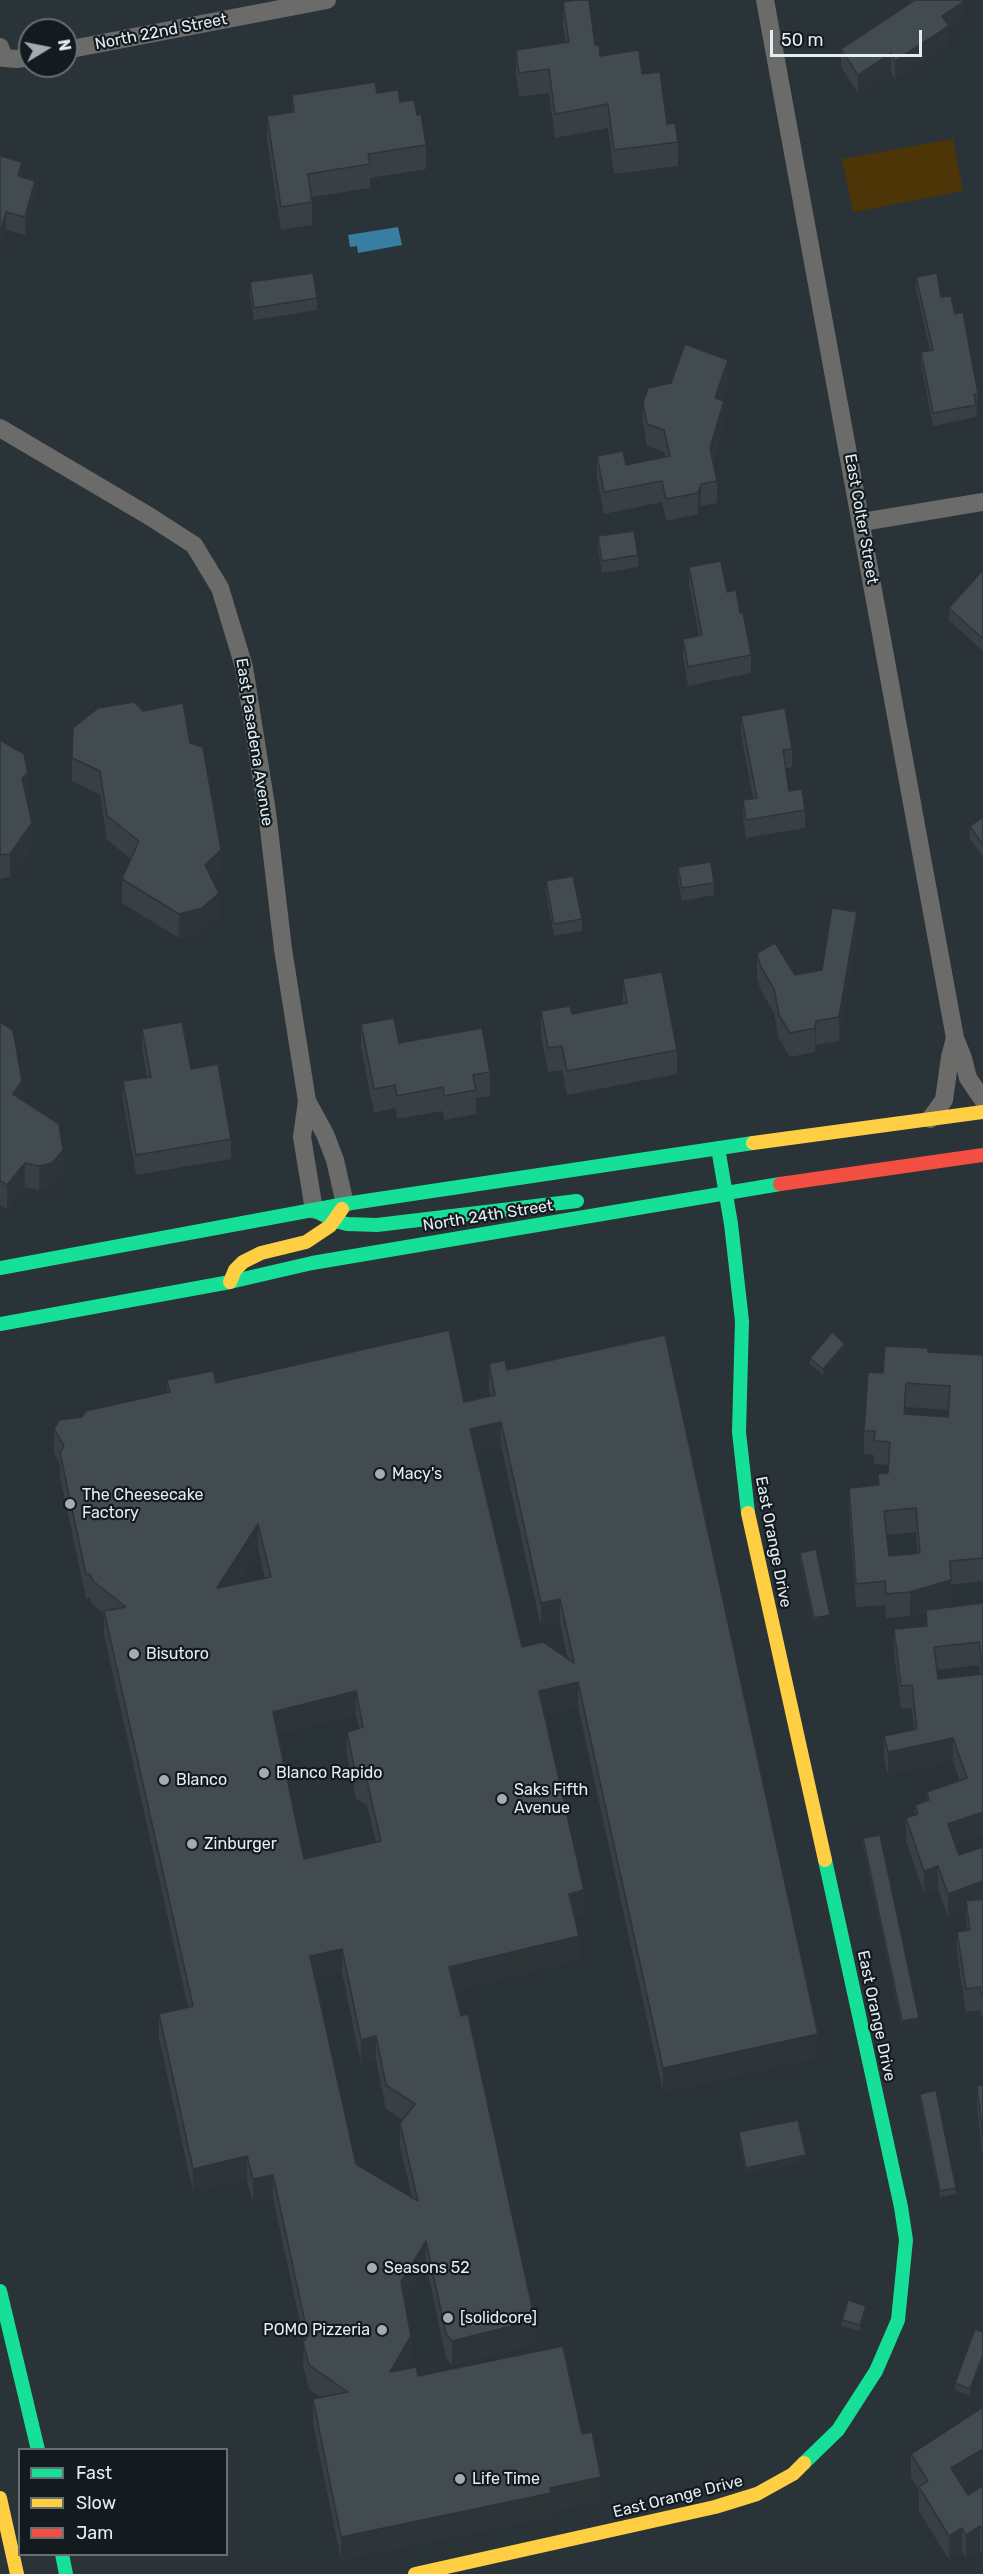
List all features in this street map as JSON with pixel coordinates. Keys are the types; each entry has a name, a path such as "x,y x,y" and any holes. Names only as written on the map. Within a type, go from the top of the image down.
{"main road":[{"name":"North 24th Street","path":"0,1268 345,1204 718,1148 983,1112"},
{"name":"East Orange Drive","path":"415,2574 715,2507 757,2494 793,2474 838,2430 876,2371 898,2320 906,2249 901,2206 747,1508 739,1432 742,1322 726,1192 718,1148"},
{"name":"North 24th Street","path":"0,1324 230,1282 322,1261 726,1192 983,1155"},
{"path":"662,1190 685,1186 726,1192"},
{"path":"314,1210 335,1221 362,1225 395,1224 593,1199"},
{"path":"230,1282 235,1270 251,1256 306,1242 324,1232 335,1221 345,1204"},
{"path":"0,2291 38,2448"},
{"path":"0,2498 17,2574"},
{"path":"62,2556 66,2574"}],"street":[{"name":"North 22nd Street","path":"78,48 327,0"},
{"name":"East Colter Street","path":"765,0 955,1038 968,1078 983,1100"},
{"path":"2,52 18,59"},
{"name":"East Pasadena Avenue","path":"0,428 194,545 220,588 245,674 267,812 281,932 307,1101 302,1137 314,1210"},
{"path":"862,522 983,502"},
{"name":"East Colter Street","path":"930,1119 944,1100 955,1038"},
{"name":"East Pasadena Avenue","path":"307,1101 329,1143 345,1204"}],"shaded area":[{"path":"953,139 963,191 853,212 842,159"}],"water":[{"path":"398,227 402,245 358,253 357,246 350,247 348,235"}],"building":[{"path":"589,0 595,45 599,45 600,56 639,50 642,74 660,72 667,124 675,123 678,142 614,150 608,104 555,114 549,69 519,73 516,50 569,42 563,2"},
{"path":"915,0 962,0 963,2 942,16 949,26 895,61 891,53 858,75 841,49"},
{"path":"375,82 377,93 398,90 400,102 414,100 417,115 421,114 426,145 368,154 370,164 308,174 312,202 281,207 267,116 294,112 292,95"},
{"path":"0,156 22,162 18,176 35,181 25,217 6,212 0,233"},
{"path":"313,273 317,298 254,308 250,282"},
{"path":"937,273 941,297 951,296 955,314 963,312 978,394 974,394 976,405 933,413 921,352 933,350 916,277"},
{"path":"685,344 728,360 715,398 724,401 710,448 717,481 701,484 698,493 666,499 662,481 604,492 597,456 623,451 626,465 670,456 664,430 647,424 643,402 648,388 671,383"},
{"path":"634,531 638,555 602,561 598,536"},
{"path":"721,561 727,592 736,590 740,613 743,612 751,655 688,667 683,639 702,635 689,567"},
{"path":"983,570 983,639 949,608"},
{"path":"134,702 143,711 183,703 190,743 203,747 221,850 205,865 219,893 202,908 179,914 122,879 139,841 107,816 100,771 72,758 73,728 98,708"},
{"path":"785,708 792,749 783,750 789,791 802,789 805,810 746,820 743,800 757,798 741,716"},
{"path":"0,740 24,754 28,773 22,778 32,823 10,854 0,855"},
{"path":"983,817 983,845 970,826"},
{"path":"711,862 714,883 682,888 678,867"},
{"path":"573,876 582,919 554,924 546,881"},
{"path":"832,908 857,912 839,1017 816,1021 815,1028 790,1033 779,1015 774,989 760,965 757,953 775,943 795,975 822,970"},
{"path":"662,972 677,1050 567,1071 562,1046 548,1048 541,1011 570,1006 572,1014 627,1003 623,979"},
{"path":"394,1018 399,1043 482,1028 490,1072 473,1075 476,1090 444,1096 443,1087 397,1096 395,1085 374,1089 361,1024"},
{"path":"0,1022 13,1030 22,1081 13,1094 59,1124 63,1150 52,1163 39,1166 25,1163 7,1185 0,1181"},
{"path":"182,1022 191,1069 218,1064 231,1139 136,1155 123,1081 151,1077 142,1029"},
{"path":"449,1330 464,1402 495,1395 489,1364 505,1360 507,1370 665,1335 818,2034 663,2068 578,1682 539,1691 584,1890 569,1894 579,1936 449,1967 461,2016 468,2014 535,2320 452,2341 446,2334 426,2241 401,2282 411,2336 390,2372 416,2367 418,2376 563,2346 582,2434 592,2432 601,2477 550,2488 551,2493 341,2537 313,2399 348,2392 309,2365 303,2342 308,2336 273,2175 253,2179 247,2156 193,2169 159,2014 193,2006 104,1611 126,1607 93,1581 90,1574 86,1574 60,1453 64,1446 54,1429 59,1420 82,1417 86,1411 170,1392 167,1380 213,1371 216,1383","holes":["501,1422 541,1603 560,1599 574,1663 543,1642 522,1647 470,1429","258,1524 271,1577 217,1588","356,1691 363,1727 347,1732 356,1776 367,1781 381,1841 304,1859 273,1712","342,1949 361,2040 376,2036 386,2085 415,2104 400,2123 418,2201 356,2164 310,1956"]},
{"path":"832,1332 845,1344 823,1369 810,1358"},
{"path":"885,1346 928,1348 928,1352 983,1355 983,1560 982,1558 950,1561 951,1580 910,1592 886,1594 885,1581 856,1584 849,1488 879,1485 878,1474 888,1473 890,1442 874,1441 875,1431 864,1431 868,1372 883,1373","holes":["906,1383 950,1386 948,1417 904,1414","916,1508 920,1553 889,1556 884,1511"]},
{"path":"816,1549 830,1615 814,1618 800,1553"},
{"path":"983,1603 983,1673 979,1642 934,1647 938,1679 983,1674 983,1812 948,1824 959,1855 983,1847 983,1881 948,1894 938,1866 924,1871 906,1818 918,1814 915,1805 929,1800 927,1792 967,1778 953,1738 888,1752 884,1736 917,1729 912,1685 901,1686 894,1629 927,1626 926,1610"},
{"path":"880,1835 919,2018 902,2021 863,1838"},
{"path":"983,1899 983,1993 981,1994 980,1987 966,1989 957,1932 970,1930 966,1901"},
{"path":"983,2085 983,2137 977,2086"},
{"path":"936,2090 956,2188 940,2191 920,2094"},
{"path":"798,2120 806,2155 746,2168 739,2132"},
{"path":"848,2300 866,2306 860,2325 842,2320"},
{"path":"975,2329 983,2332 983,2355 970,2389 955,2383"},
{"path":"983,2407 983,2449 951,2468 968,2495 983,2486 983,2529 980,2526 966,2535 962,2528 949,2536 919,2487 928,2481 911,2454"}],"traffic: fast":[{"path":"0,1268 345,1204 753,1143"},
{"path":"718,1148 731,1224 742,1321 739,1432 748,1513"},
{"path":"0,1324 230,1282 312,1263 780,1184"},
{"path":"314,1210 335,1221 347,1224 377,1225 577,1201"},
{"path":"804,2463 838,2430 876,2371 898,2320 906,2240 901,2207 825,1860"},
{"path":"0,2291 38,2448"},
{"path":"62,2556 66,2574"}],"traffic: slow":[{"path":"753,1143 983,1112"},
{"path":"230,1282 235,1270 243,1262 261,1253 306,1242 330,1226 342,1209"},
{"path":"748,1513 825,1860"},
{"path":"415,2574 715,2507 757,2494 793,2474 804,2463"},
{"path":"0,2498 17,2574"}],"traffic: jam":[{"path":"780,1184 983,1155"}],"place":[{"name":"Macy's","path":"380,1474"},
{"name":"The Cheesecake Factory","path":"70,1504"},
{"name":"Bisutoro","path":"134,1654"},
{"name":"Blanco Rapido","path":"264,1773"},
{"name":"Blanco","path":"164,1780"},
{"name":"Saks Fifth Avenue","path":"502,1799"},
{"name":"Zinburger","path":"192,1844"},
{"name":"Seasons 52","path":"372,2268"},
{"name":"[solidcore]","path":"448,2318"},
{"name":"POMO Pizzeria","path":"382,2330"},
{"name":"Life Time","path":"460,2479"}]}
